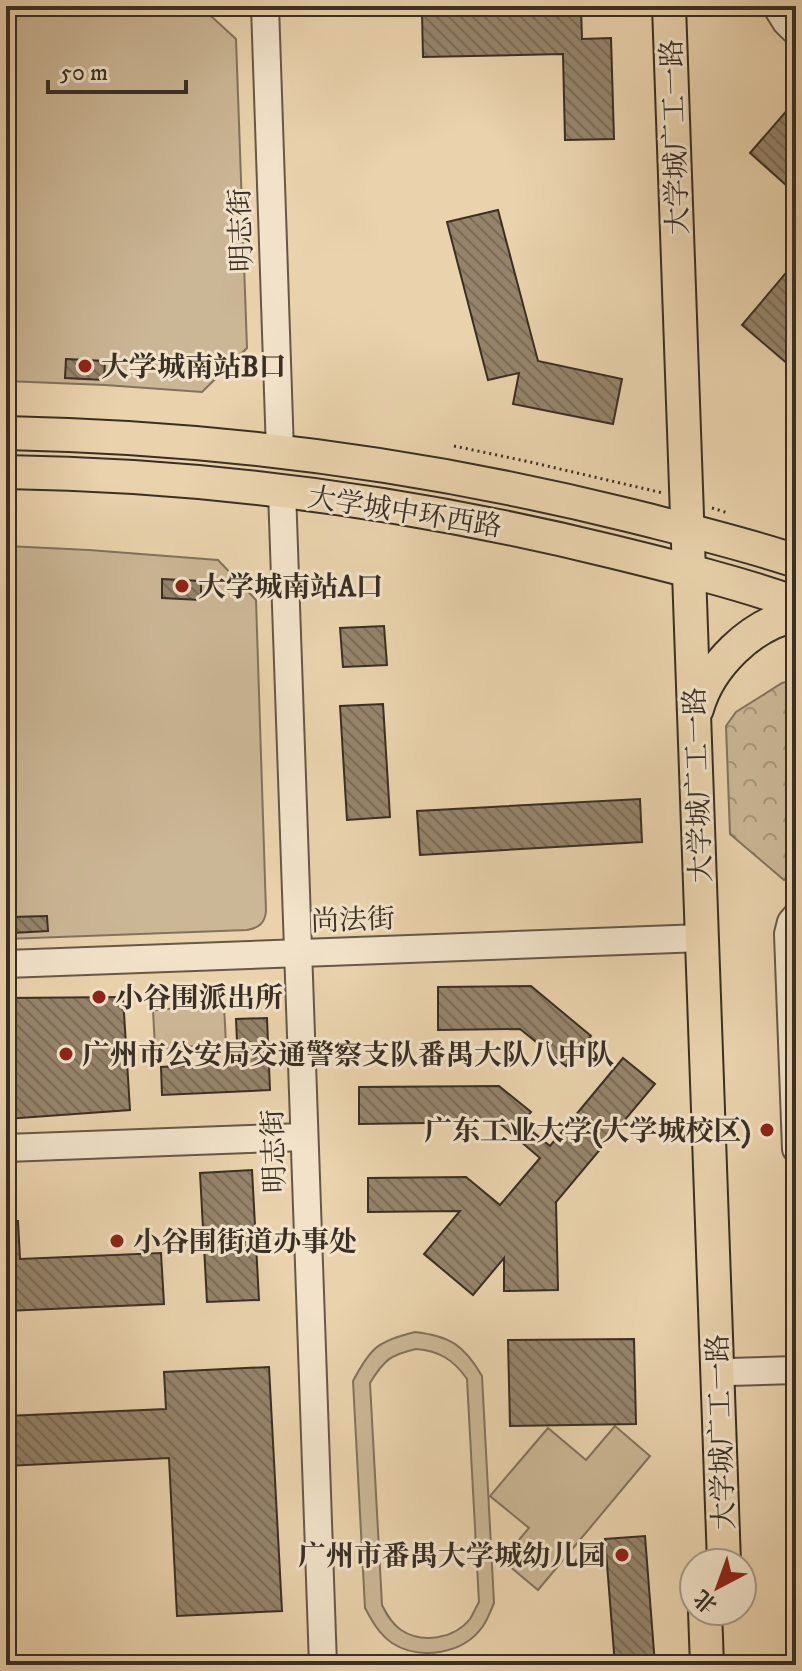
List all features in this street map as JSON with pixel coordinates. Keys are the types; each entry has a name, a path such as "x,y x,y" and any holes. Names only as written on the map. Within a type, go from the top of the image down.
{"main road":[{"name":"大学城广工一路","path":"649,6 679,568 692,939 704,1547"},
{"name":"大学城广工一路","path":"669,6 677,512"},
{"name":"大学城中环西路","path":"6,433 140,438 280,451 424,472 533,493 677,512 796,561"},
{"name":"大学城中环西路","path":"6,472 138,477 282,491 403,508 525,531 679,568 796,603"},
{"path":"6,486 39,472"},
{"name":"大学城广工一路","path":"679,568 695,716 692,939 723,1547"},
{"path":"695,716 705,687 726,658 759,630 796,615"},
{"path":"706,1627 707,1665"},
{"path":"727,1627 728,1665"}],"street":[{"name":"明志街","path":"265,6 280,451"},
{"path":"776,6 796,32"},
{"name":"明志街","path":"282,491 323,1665"},
{"path":"796,916 788,934 796,1149"},
{"name":"尚法街","path":"6,964 692,939"},
{"path":"6,1148 304,1137"},
{"path":"729,1372 796,1370"}],"path":[{"path":"454,446 530,462 677,512 730,513"}],"green space":[{"path":"6,6 200,6 236,39 247,348 202,392 6,381"},
{"path":"6,546 218,560 256,600 266,911 263,922 258,926 247,930 6,939"},
{"path":"796,679 796,866 784,880 730,834 726,726 736,712 782,683"},
{"path":"224,1005 226,1044 155,1049 153,1010"},
{"path":"415,1332 438,1336 455,1344 482,1376 494,1603 475,1636 441,1652 415,1652 392,1643 365,1608 353,1381 377,1347","holes":["416,1349 445,1357 467,1379 479,1602 463,1626 447,1635 428,1638 401,1630 382,1605 370,1383 379,1369 394,1356"]},
{"path":"615,1426 650,1456 538,1590 502,1560 529,1528 490,1496 548,1428 586,1460"}],"building":[{"path":"581,8 582,39 611,38 614,139 565,140 563,54 423,57 422,12"},
{"path":"796,100 796,194 750,153"},
{"path":"498,210 538,361 622,379 613,424 513,404 519,373 488,380 447,222"},
{"path":"796,261 796,371 742,325"},
{"name":"大学城南站B口","path":"66,359 105,361 104,380 65,378"},
{"name":"大学城南站A口","path":"162,579 201,581 201,600 162,598"},
{"path":"384,626 387,665 343,667 340,628"},
{"path":"383,704 390,817 347,820 340,706"},
{"path":"640,799 642,842 420,855 417,811"},
{"path":"47,916 48,931 12,933 11,917"},
{"path":"531,986 591,1036 566,1066 520,1029 438,1030 438,987"},
{"name":"广州市公安局交通警察支队番禺大队八中队","path":"123,997 130,1110 6,1119 6,998"},
{"path":"267,1018 270,1090 162,1095 161,1067 238,1063 236,1019"},
{"path":"623,1058 655,1084 556,1202 558,1290 504,1291 504,1258 473,1295 424,1254 460,1211 368,1212 368,1178 466,1177 500,1205 540,1158 498,1122 359,1124 359,1087 499,1086 531,1112 522,1123 550,1146"},
{"path":"252,1170 259,1300 207,1302 200,1173"},
{"path":"6,1221 18,1221 20,1259 161,1253 164,1304 6,1311"},
{"path":"634,1339 636,1424 510,1426 508,1340"},
{"path":"269,1367 282,1611 177,1616 169,1458 6,1466 6,1416 166,1409 164,1372"},
{"path":"645,1536 655,1665 615,1665 605,1539"}],"place":[{"name":"大学城南站B口","path":"85,366"},
{"name":"大学城南站A口","path":"182,586"},
{"name":"小谷围派出所","path":"99,997"},
{"name":"广州市公安局交通警察支队番禺大队八中队","path":"66,1054"},
{"name":"广东工业大学(大学城校区)","path":"767,1130"},
{"name":"小谷围街道办事处","path":"117,1241"},
{"name":"广州市番禺大学城幼儿园","path":"622,1555"}]}
